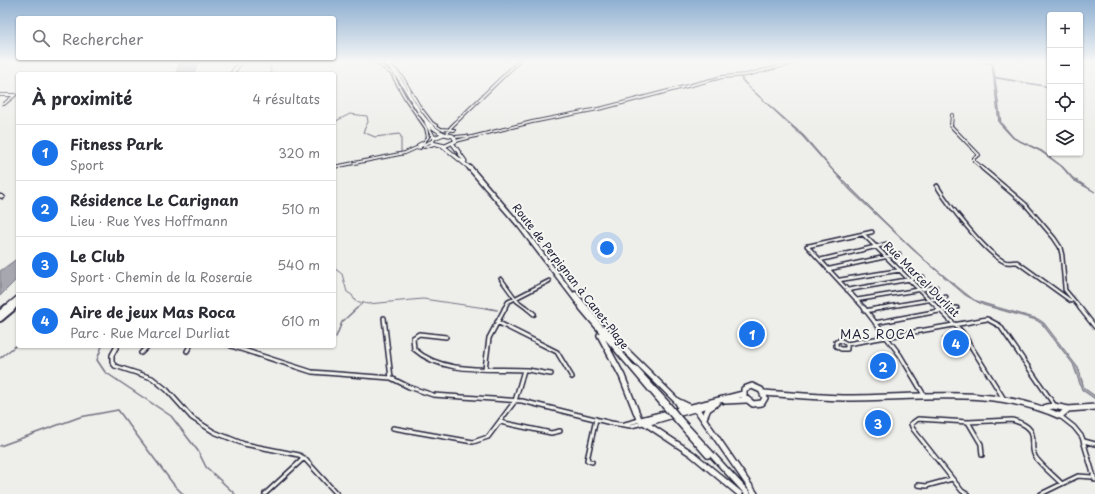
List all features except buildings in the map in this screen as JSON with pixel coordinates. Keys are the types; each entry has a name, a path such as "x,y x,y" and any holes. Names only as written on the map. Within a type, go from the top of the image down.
{"highway":[{"path":"0,314 16,301"},
{"path":"0,318 16,305"}],"main road":[{"path":"402,85 411,102 430,129 434,144 443,146 453,144 455,138 437,131 423,116 409,96 404,85"},
{"path":"433,139 445,134"},
{"name":"Route de Perpignan à Canet-Plage","path":"453,144 464,160 521,225 614,345 680,422"},
{"name":"Route de Perpignan à Canet-Plage","path":"443,146 468,166 491,192 520,226 596,327 666,405"},
{"path":"589,313 677,401 680,406 678,411"},
{"path":"596,327 622,376 643,421 653,426 740,494"},
{"path":"693,407 746,400 757,404 762,403 764,395 759,388 750,386 744,389 743,394 746,400"},
{"path":"643,421 660,415 743,394"},
{"path":"764,395 773,394 849,398 924,395 994,397 1055,409 1064,413 1095,408"},
{"path":"677,401 693,407 704,419 755,494"},
{"path":"704,419 704,412 707,407 717,403"},
{"path":"1055,409 1064,413"},
{"path":"643,421 656,420 678,411"},
{"path":"653,426 660,415"},
{"path":"680,422 745,494"},
{"path":"680,422 748,494"}],"street":[{"path":"398,85 426,128 428,137 424,142 418,145 419,148"},
{"path":"406,85 417,103 430,118 442,129 454,130"},
{"path":"445,134 495,85"},
{"path":"455,124 455,138 603,108 691,85"},
{"path":"0,95 15,95 4,104"},
{"path":"952,115 951,126 979,155 974,158 974,161 1026,204 1060,247 1063,260 1065,290 1073,302 1095,327"},
{"path":"419,148 433,139"},
{"path":"336,167 434,144"},
{"path":"937,186 982,243 998,259 1006,263 1017,262 1073,302"},
{"path":"872,232 807,246 856,300 903,357 924,395"},
{"name":"Rue Marcel Durliat","path":"863,234 888,256 962,332 1004,399"},
{"path":"820,260 887,244"},
{"path":"829,269 899,254"},
{"path":"838,280 901,270"},
{"path":"847,290 923,277"},
{"path":"500,279 514,298 534,314"},
{"path":"484,369 489,338 508,302 549,281"},
{"path":"856,300 936,287"},
{"path":"865,311 946,297"},
{"path":"874,323 957,308"},
{"path":"384,318 392,378"},
{"path":"847,344 987,319 1000,326 1055,409"},
{"path":"497,322 557,352 561,357 565,368 572,377"},
{"path":"446,337 419,334 413,338 412,344 422,357 437,362 484,369 524,370 551,374"},
{"path":"116,348 111,357 112,362 116,366 124,370 150,376 166,389 180,407 206,428 229,439 249,445 298,454 304,458 337,494"},
{"path":"141,352 146,348"},
{"path":"237,348 312,372 382,376 392,378 409,387 433,395 522,401 631,426 643,421"},
{"path":"393,428 473,442 488,437 515,401 524,370"},
{"path":"1064,413 1067,421 1084,440 1095,444"},
{"path":"592,462 587,460 596,419"},
{"path":"967,494 962,491 952,479 913,429 913,421 918,419 968,422 1012,420 1025,425 1034,439 1034,453 1036,458 1061,483"},
{"path":"611,422 626,424 643,421"},
{"path":"500,422 550,433 560,431"},
{"path":"968,422 981,444 982,455"},
{"path":"1084,440 1089,470 1094,479"},
{"path":"266,494 304,458"},
{"path":"1041,494 1047,493 1061,483 1078,476 1094,479"},
{"path":"918,485 926,486 952,479"}],"shaded area":[{"path":"746,85 804,136 833,170 926,261 974,300 965,295 912,249 850,190 802,136"},
{"path":"994,85 996,85 1001,123 1014,138 1042,151 1047,156 1013,138 999,123"},
{"path":"1047,156 1063,167 1073,178 1095,192 1073,180 1061,166"},
{"path":"16,259 16,280 0,296 0,271"},
{"path":"974,300 1038,319 1044,323 1079,369 1084,388 1095,396 1095,399 1082,390 1073,364 1042,324 1036,320 983,305"},
{"path":"961,336 970,349 949,349 942,337"}],"waterway":[{"path":"336,121 350,114 367,116 368,122 363,132 375,137 399,134 401,136 401,152"},
{"path":"336,270 342,274 347,292 352,295 355,301 368,304 423,299 490,309"},
{"path":"356,309 363,303"},
{"path":"336,337 342,322 357,308"},
{"path":"490,309 497,310"},
{"path":"0,358 16,346"},
{"path":"101,348 97,360 105,372 171,416 198,451 206,467 235,494"},
{"path":"0,446 80,417 118,410 174,485 183,494"}],"place":[{"name":"Fitness Park","path":"752,334"},
{"name":"Aire de jeux Mas Roca","path":"956,343"},
{"name":"Résidence Le Carignan","path":"883,366"},
{"name":"Le Club","path":"878,423"}],"district":[{"name":"MAS ROCA","path":"878,334"}]}
